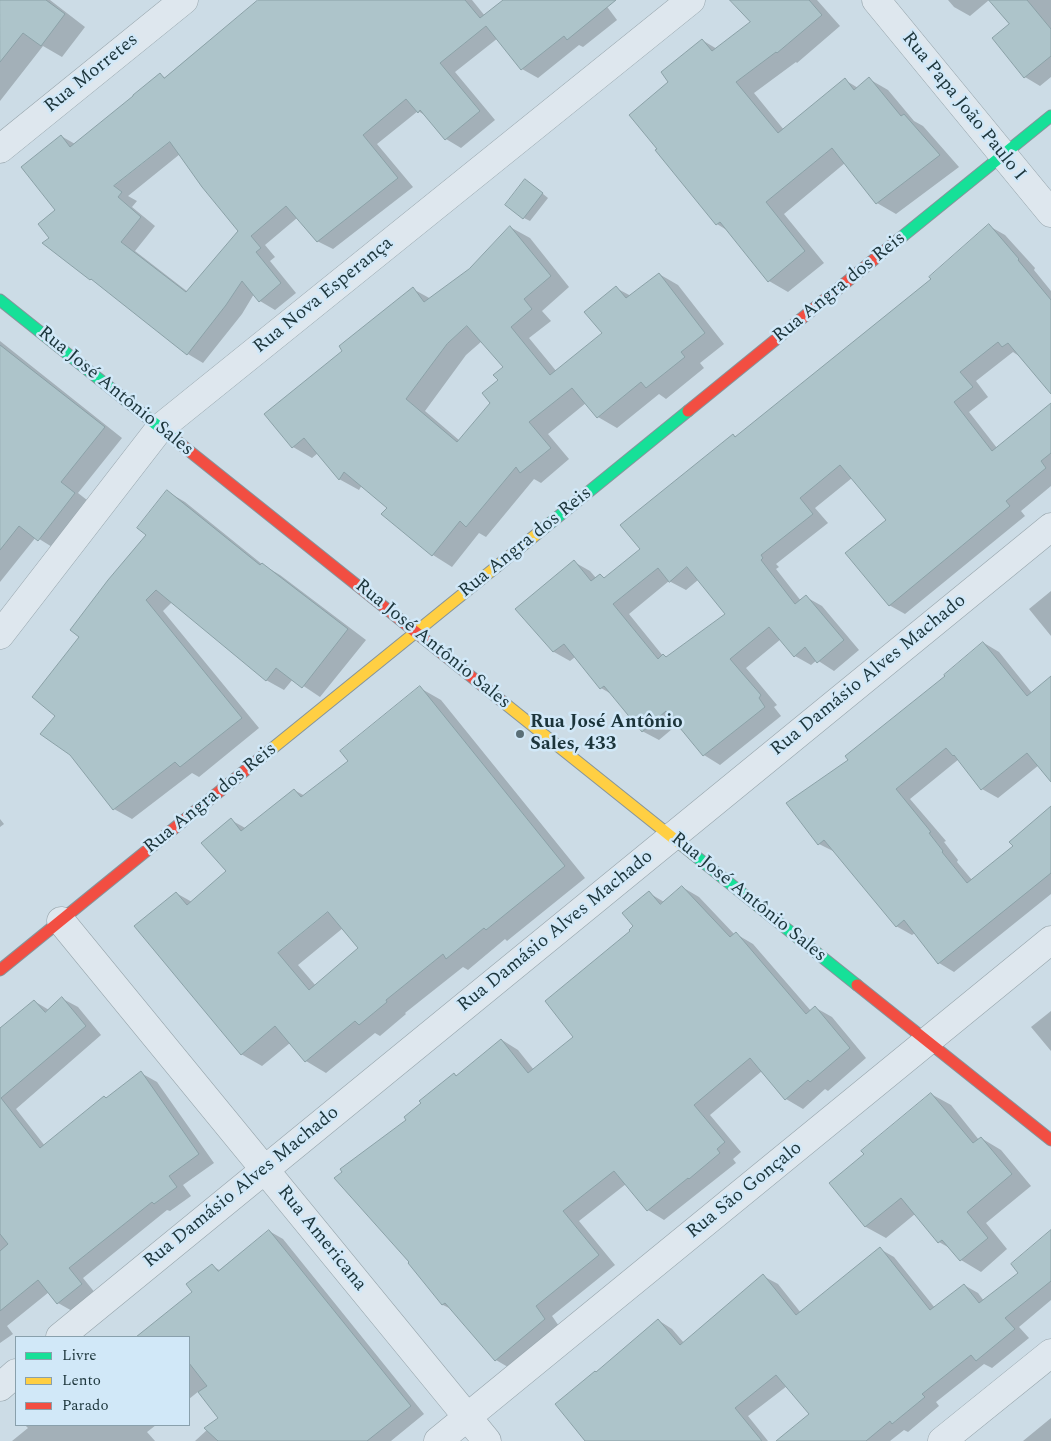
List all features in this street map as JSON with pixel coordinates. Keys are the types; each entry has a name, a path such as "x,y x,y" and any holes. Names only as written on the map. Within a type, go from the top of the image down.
{"street":[{"name":"Rua Morretes","path":"0,149 184,0"},
{"name":"Rua Nova Esperança","path":"0,635 160,428 691,0"},
{"name":"Rua Papa João Paulo I","path":"876,0 1051,213"},
{"name":"Rua Angra dos Reis","path":"0,970 1051,116"},
{"name":"Rua José Antônio Sales","path":"0,300 1051,1140"},
{"name":"Rua Damásio Alves Machado","path":"61,1336 1051,527"},
{"name":"Rua Americana","path":"61,921 487,1441"},
{"name":"Rua São Gonçalo","path":"438,1441 1051,940"},
{"path":"942,1441 1051,1353"},
{"path":"0,1387 15,1374"}],"building":[{"path":"0,0 46,0 65,14 41,46 23,33 0,62"},
{"path":"258,0 465,0 480,18 503,0 616,0 567,40 564,36 521,70 486,26 440,63 480,111 445,140 420,110 418,113 406,99 363,135 398,178 317,242 286,206 251,236 261,248 256,252 281,283 259,302 242,281 187,355 42,243 49,238 38,224 55,210 21,167 61,135 70,147 160,73 164,78","holes":["170,142 202,187 238,231 186,292 121,242 141,217 118,197 122,192 114,186"]},
{"path":"730,0 809,0 822,15 777,53 736,82 778,133 845,78 854,90 869,77 901,116 904,114 940,155 876,204 832,148 766,202 805,251 768,282 720,222 716,225 629,115 668,82 661,72 702,39 712,51 750,22"},
{"path":"989,0 1027,0 1051,29 1051,56 1024,78 992,38 1009,24"},
{"path":"525,179 543,193 523,219 505,205"},
{"path":"989,224 1051,300 1051,394 1008,343 1002,347 998,342 960,372 973,387 954,402 992,451 1051,403 1051,453 1041,461 1046,468 1006,501 1010,506 889,606 845,553 886,520 840,465 800,498 813,514 761,555 763,558 761,560 795,604 806,595 844,640 817,663 805,647 794,657 769,627 730,659 761,695 759,698 765,707 703,756 666,711 642,732 604,686 600,689 564,644 553,652 515,609 574,560 591,581 600,574 604,578 640,549 620,525 733,434 735,437 931,279 929,277","holes":["687,567 725,614 666,657 663,654 658,659 613,604 658,568 669,582"]},
{"path":"510,226 551,276 524,299 532,309 511,327 550,375 602,333 584,312 616,286 626,298 659,273 705,333 681,352 685,357 646,388 641,382 597,418 572,388 529,422 551,448 520,473 516,467 466,527 460,521 432,556 381,514 387,508 344,472 339,480 304,438 292,448 264,414 342,351 339,346 413,287 424,302 469,269","holes":["467,326 503,367 493,375 498,380 482,393 490,403 457,442 406,399 447,344"]},
{"path":"0,345 105,427 61,482 75,493 38,541 19,526 0,550"},
{"path":"167,490 260,565 262,563 348,629 302,688 276,668 266,681 156,590 146,600 242,718 180,767 175,762 113,810 70,755 40,734 55,716 32,697 79,637 70,630 108,580 146,535 137,528"},
{"path":"983,642 1027,696 1051,676 1051,782 1027,753 981,790 954,755 946,748 896,789 931,832 929,833 942,852 967,883 1013,846 1009,842 1051,806 1051,873 938,964 904,920 896,927 824,840 818,845 786,803 848,760 845,756 945,676"},
{"path":"420,686 565,866 486,930 484,928 446,959 443,954 386,1000 387,1002 359,1025 355,1021 305,1062 275,1026 241,1055 134,926 176,892 187,905 226,871 201,843 231,818 241,831 294,789 301,797 348,761 340,751","holes":["328,912 358,948 309,990 278,953"]},
{"path":"682,886 730,937 736,932 806,1014 815,1006 850,1048 810,1082 808,1080 785,1100 750,1058 694,1105 725,1142 717,1149 720,1153 647,1211 614,1171 563,1211 599,1255 536,1306 545,1319 495,1361 445,1303 442,1305 409,1262 334,1178 342,1172 340,1169 406,1120 404,1117 421,1103 419,1101 454,1073 456,1076 501,1039 528,1073 573,1037 545,1001 630,931 633,926 622,913 649,891 660,904"},
{"path":"62,997 86,1026 1,1098 40,1148 104,1096 106,1098 141,1071 199,1154 169,1176 177,1187 154,1204 152,1202 69,1268 82,1284 57,1304 38,1280 0,1311 0,1251 8,1244 0,1234 0,1028 34,1000 45,1012"},
{"path":"931,1093 973,1143 981,1137 1012,1174 967,1212 988,1238 960,1261 942,1240 938,1243 901,1198 865,1227 829,1183 864,1154 861,1151"},
{"path":"269,1230 411,1406 367,1441 218,1441 204,1428 218,1418 198,1392 207,1386 190,1364 190,1336 137,1336 192,1292 186,1284 212,1264 218,1271"},
{"path":"1051,1230 1051,1281 1005,1318 1015,1329 976,1361 971,1355 922,1394 925,1397 892,1424 890,1421 866,1441 776,1441 809,1414 776,1375 735,1408 762,1441 585,1441 555,1404 658,1319 680,1345 763,1274 796,1315 880,1247 930,1310 964,1284 979,1303 1018,1273 1011,1264"}],"traffic: fast":[{"path":"898,240 1051,116"},
{"path":"0,300 178,442"},
{"path":"543,529 688,411"},
{"path":"693,854 857,985"}],"traffic: slow":[{"path":"263,756 543,529"},
{"path":"503,702 693,854"}],"traffic: jam":[{"path":"688,411 898,240"},
{"path":"178,442 503,702"},
{"path":"0,970 263,756"},
{"path":"857,985 1051,1140"}],"place":[{"name":"Rua José Antônio Sales, 433","path":"520,734"}]}
